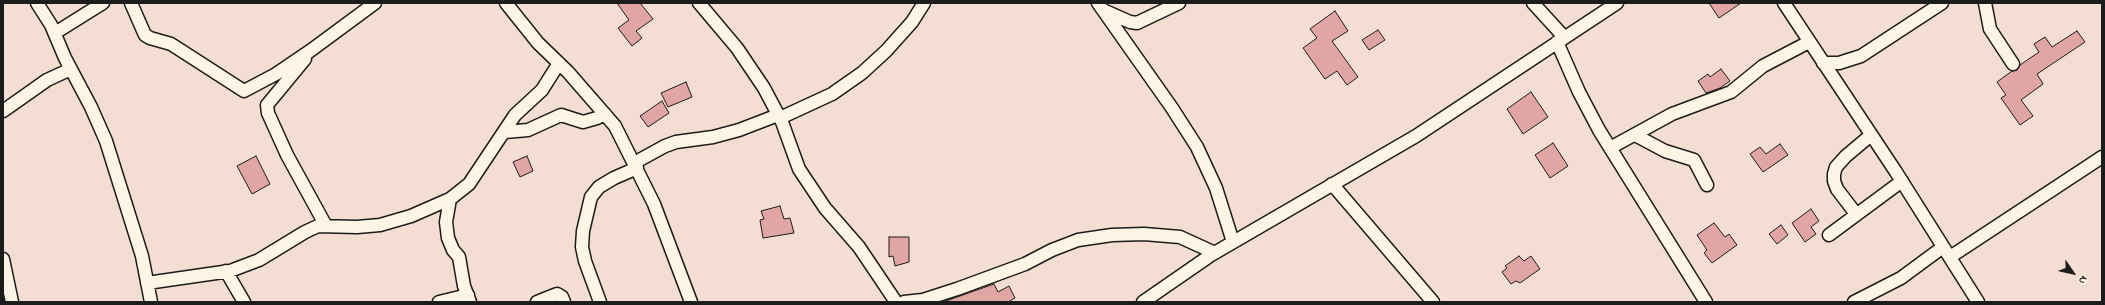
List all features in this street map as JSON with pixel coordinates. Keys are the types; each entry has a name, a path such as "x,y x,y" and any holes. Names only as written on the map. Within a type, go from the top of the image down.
{"street":[{"path":"36,3 55,33 106,141 123,190 142,256 151,302"},
{"path":"55,33 103,3"},
{"path":"131,3 145,35 170,44 244,91 276,74 311,51 375,3"},
{"path":"506,3 538,43 559,63 615,126 654,204 691,302"},
{"path":"699,3 737,48 764,88 779,116 799,169 825,208 860,247 896,302"},
{"path":"600,302 585,261 582,247 583,231 591,197 599,187 636,166 665,146 739,130 779,116 832,94 862,73 886,51 912,22 924,3"},
{"path":"1100,6 1123,20 1137,23 1179,3"},
{"path":"1533,3 1560,39 1579,92 1610,148 1706,302"},
{"path":"1144,302 1233,242 1416,136 1560,39 1617,3"},
{"path":"1784,3 1902,181 1978,302"},
{"path":"1823,63 1839,63 1861,56 1942,3"},
{"path":"1984,3 1990,29 2013,64"},
{"path":"1100,6 1169,103 1197,147 1216,188 1233,242"},
{"path":"1610,148 1672,114 1731,92 1763,66 1810,42"},
{"path":"311,51 304,63 267,105 268,113 287,155 326,226"},
{"path":"147,284 226,271 259,260 305,232 318,226 357,227 380,225 410,216 450,199 469,184 515,115 542,90 559,63"},
{"path":"5,109 47,80 71,69"},
{"path":"505,132 528,130 561,116 583,122 598,118 605,114"},
{"path":"1635,135 1665,151 1694,160 1707,185"},
{"path":"1856,214 1837,189 1834,181 1834,174 1836,167 1846,156 1871,135"},
{"path":"1854,302 1947,252 2102,157"},
{"path":"1829,235 1902,181"},
{"path":"1332,184 1433,302"},
{"path":"439,302 469,299 459,257 453,250 448,238 446,222 450,199"},
{"path":"904,302 923,300 957,289 1025,264 1052,250 1078,240 1112,235 1144,234 1180,237 1215,253"},
{"path":"3,259 4,274 12,302"},
{"path":"226,271 244,302"},
{"path":"537,302 557,294 562,297 564,302"}],"building":[{"path":"617,3 640,3 653,19 636,31 642,38 632,46 618,28 629,20"},
{"path":"1709,3 1741,3 1719,18"},
{"path":"1335,11 1348,31 1332,41 1358,77 1347,85 1337,71 1325,79 1303,48 1317,38 1310,29"},
{"path":"1378,30 1385,40 1369,50 1362,40"},
{"path":"2077,31 2085,42 2037,74 2043,84 2021,100 2033,116 2020,125 2001,98 2006,95 1997,82 2012,71 2017,70 2020,65 2039,52 2034,44 2045,37 2052,47"},
{"path":"1721,69 1730,81 1720,88 1706,93 1698,81 1708,74 1710,77"},
{"path":"686,82 692,97 668,107 661,93"},
{"path":"1531,92 1548,117 1523,134 1507,109"},
{"path":"662,101 669,113 648,127 640,116"},
{"path":"1553,143 1568,166 1550,178 1535,155"},
{"path":"1780,144 1788,155 1763,172 1750,154 1760,147 1766,154"},
{"path":"256,156 270,184 252,194 237,166"},
{"path":"527,156 533,171 520,177 513,162"},
{"path":"780,206 784,219 790,218 794,233 763,238 760,220 764,219 761,211"},
{"path":"1811,209 1819,221 1811,227 1816,234 1805,242 1792,223"},
{"path":"1714,223 1725,237 1729,234 1737,245 1712,263 1704,253 1707,250 1697,235"},
{"path":"1781,225 1788,235 1777,244 1769,234"},
{"path":"889,237 909,237 909,262 895,266 893,256 889,257"},
{"path":"1519,256 1524,261 1531,256 1540,269 1520,283 1516,281 1511,284 1502,272 1507,268 1505,266"},
{"path":"994,284 998,292 1009,286 1015,298 1008,302 943,302"}]}
